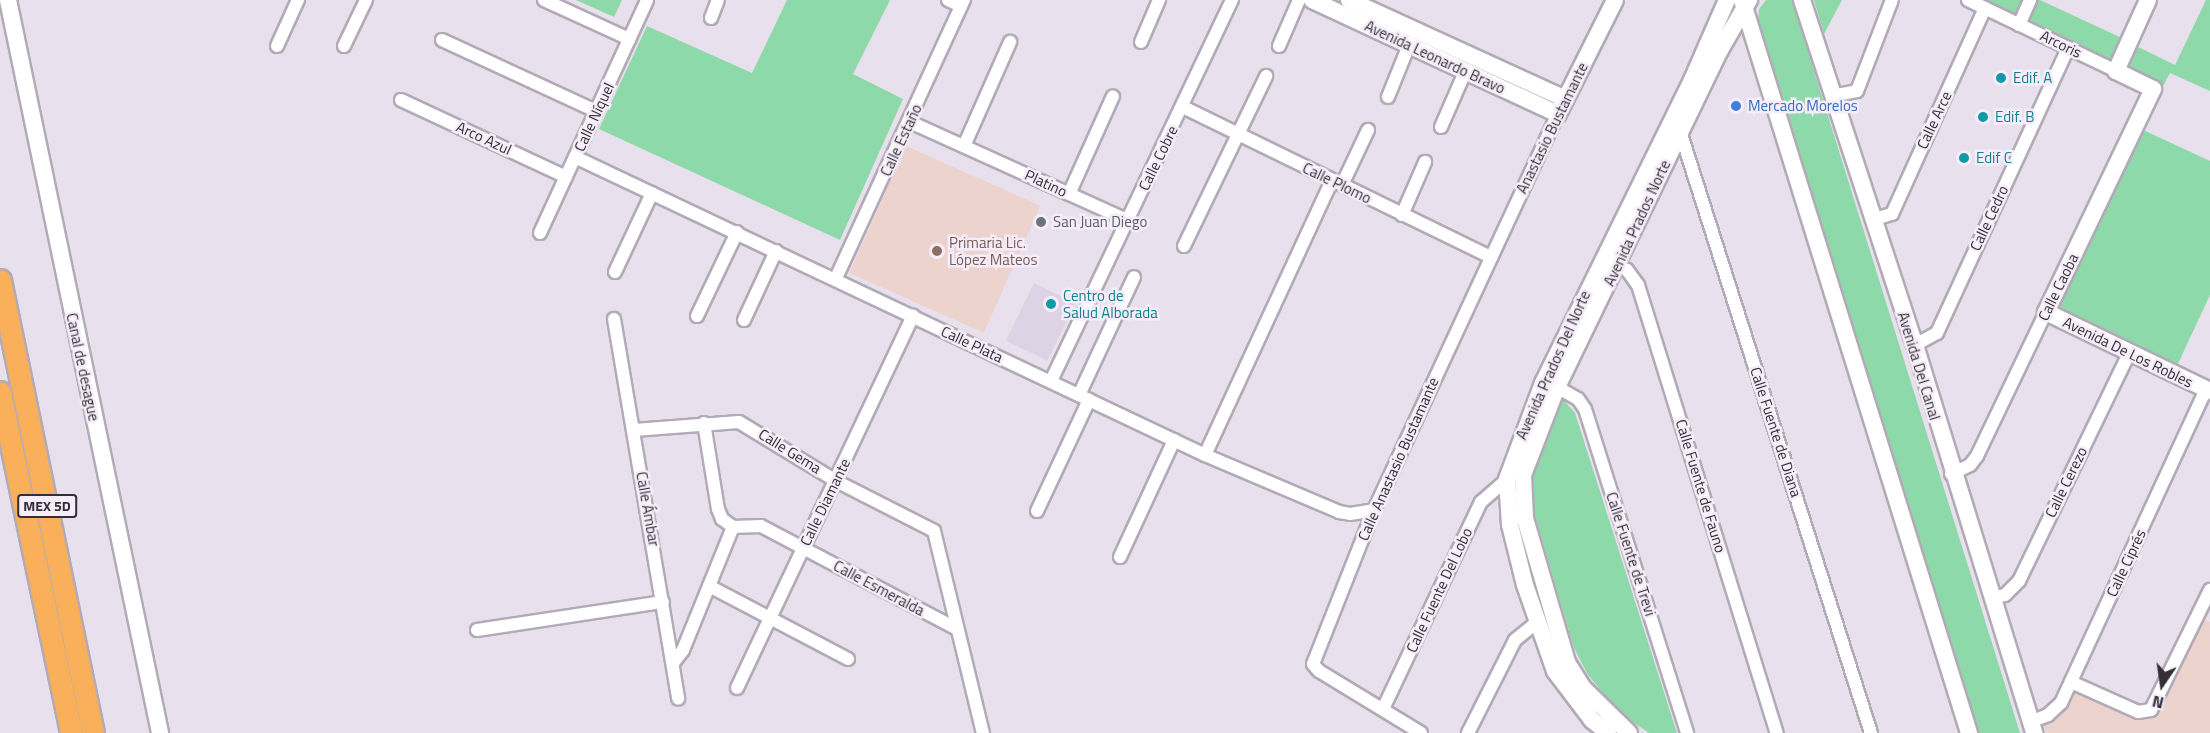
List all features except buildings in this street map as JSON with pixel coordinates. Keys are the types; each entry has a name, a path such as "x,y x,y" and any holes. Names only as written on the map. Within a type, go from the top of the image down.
{"highway":[{"name":"MEX 5D","path":"0,280 93,733"},
{"name":"MEX 5D","path":"0,392 71,733"}],"street":[{"name":"Canal de desague","path":"8,0 160,733"},
{"path":"277,46 298,0"},
{"path":"344,46 366,0"},
{"path":"544,0 629,39"},
{"name":"Calle Níquel","path":"540,233 647,0"},
{"path":"711,18 718,0"},
{"path":"948,0 963,3"},
{"path":"1141,42 1159,0"},
{"name":"Calle Cobre","path":"1051,381 1232,0"},
{"path":"1279,46 1299,0"},
{"name":"Avenida Leonardo Bravo","path":"1312,0 1466,72 1561,107"},
{"name":"Anastasio Bustamante","path":"1491,257 1561,107 1615,0"},
{"name":"Avenida Prados Del Norte","path":"1608,733 1592,720 1555,671 1537,622 1533,582 1510,525 1507,479 1543,383 1600,260 1692,80 1727,0"},
{"name":"Avenida Del Canal","path":"1802,0 1872,220 1915,345 1951,474 2032,727"},
{"path":"1832,96 1857,91 1892,0"},
{"name":"Arcoris","path":"1968,0 2153,89"},
{"path":"2019,24 2030,0"},
{"path":"2116,71 2148,0"},
{"name":"Avenida Leonardo Bravo","path":"1353,1 1561,107"},
{"path":"1745,2 1969,733"},
{"name":"Avenida Prados Norte","path":"1629,733 1603,711 1567,662 1533,582 1521,493 1529,456 1557,387 1680,131 1745,2"},
{"name":"Calle Estaño","path":"836,278 963,3"},
{"name":"Calle Arce","path":"1872,220 1892,214 1985,8"},
{"path":"442,40 596,111"},
{"path":"964,146 1010,42"},
{"path":"1388,97 1409,45"},
{"name":"Calle Cedro","path":"1915,345 1937,333 2068,48"},
{"path":"1441,127 1466,72"},
{"path":"1184,246 1266,76"},
{"name":"Calle Caoba","path":"1951,474 1970,465 1977,456 2153,89"},
{"path":"1069,194 1113,96"},
{"name":"Arco Azul","path":"401,100 566,177"},
{"name":"Calle Plomo","path":"1183,107 1491,257"},
{"name":"Platino","path":"910,122 1127,220"},
{"path":"1205,455 1337,183 1368,130"},
{"name":"Calle Fuente de Diana","path":"1680,131 1871,733"},
{"name":"Calle Plata","path":"575,157 836,278 1205,455 1339,512 1350,514 1374,510"},
{"path":"1402,215 1425,162"},
{"path":"615,272 652,193"},
{"path":"697,316 737,232"},
{"path":"744,320 776,251"},
{"name":"Calle Anastasio Bustamante","path":"1383,709 1319,671 1313,664 1374,510 1491,257"},
{"name":"Calle Fuente de Fauno","path":"1600,260 1617,266 1634,276 1638,285 1777,733"},
{"path":"1037,511 1134,277"},
{"name":"Avenida De Los Robles","path":"2046,312 2208,390"},
{"name":"Calle Diamante","path":"737,688 913,316"},
{"name":"Calle Ámbar","path":"614,319 674,662 678,699"},
{"name":"Calle Cerezo","path":"1991,598 2005,595 2019,581 2129,353"},
{"name":"Calle Fuente de Trevi","path":"1557,387 1578,399 1585,409 1687,733"},
{"name":"Calle Ciprés","path":"2032,727 2056,710 2071,682 2208,390"},
{"name":"Calle Gema","path":"634,430 739,422 752,427 836,481 933,531 957,629"},
{"path":"674,662 683,650 733,527 722,519 718,509 704,423"},
{"path":"1120,557 1174,440"},
{"name":"Calle Fuente Del Lobo","path":"1383,709 1481,502 1507,479"},
{"name":"Calle Esmeralda","path":"733,527 761,526 957,629"},
{"path":"710,586 848,659"},
{"path":"2071,682 2138,712 2151,710 2210,590"},
{"path":"477,630 663,602"},
{"path":"1468,733 1515,640 1537,622"},
{"path":"957,629 983,733"},
{"path":"1383,709 1421,733"}],"shaded area":[{"name":"Primaria Lic. López Mateos","path":"906,146 1040,206 984,333 849,273"},
{"path":"1034,283 1075,303 1047,361 1006,341"},
{"path":"2199,617 2210,622 2210,733 2046,733 2043,724 2063,711 2077,683 2154,719"}],"green space":[{"path":"576,0 622,0 614,17"},
{"path":"787,0 890,0 853,74 903,99 840,240 599,129 647,26 752,73"},
{"path":"1766,0 1792,0 2020,733 1977,733 1758,21 1759,9"},
{"path":"1814,0 1842,0 1824,34"},
{"path":"1978,0 2040,0 2126,40 2115,65"},
{"path":"2206,0 2210,0 2210,91 2170,73 2162,88 2123,68 2134,45 2175,65"},
{"path":"2141,129 2210,161 2210,295 2176,368 2059,310"},
{"path":"1561,397 1575,413 1677,733 1649,733 1621,714 1588,675 1574,648 1532,506 1526,466"}],"place":[{"name":"Edif. A","path":"2001,78"},
{"name":"Mercado Morelos","path":"1736,106"},
{"name":"Edif. B","path":"1983,117"},
{"name":"Edif C","path":"1964,158"},
{"name":"San Juan Diego","path":"1041,222"},
{"name":"Primaria Lic. López Mateos","path":"937,251"},
{"name":"Centro de Salud Alborada","path":"1051,304"}]}
